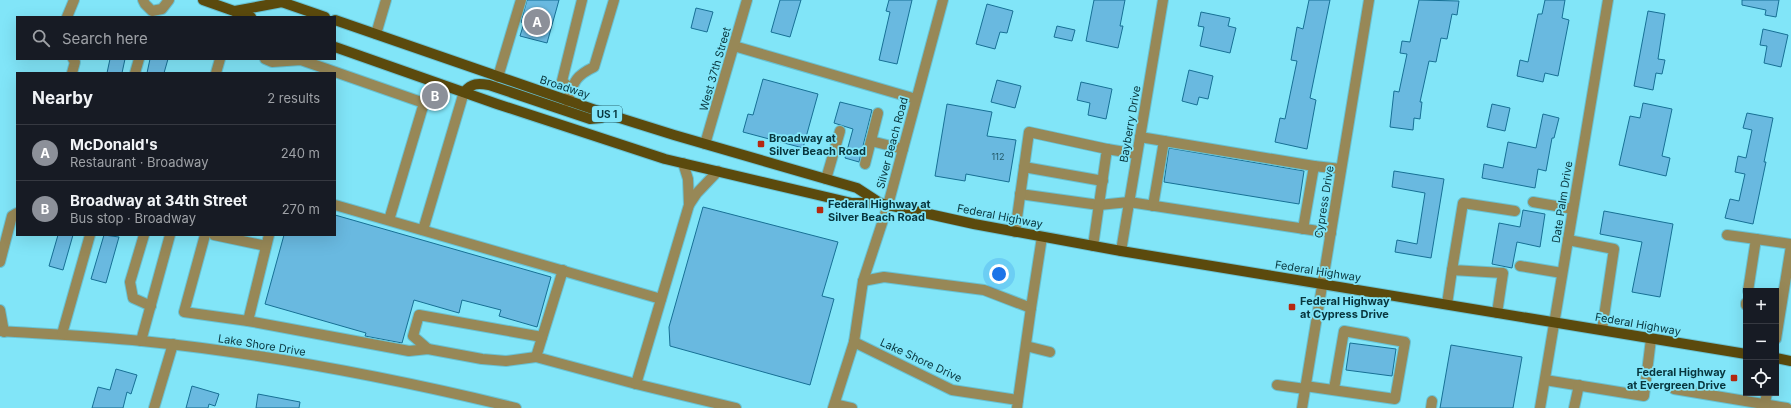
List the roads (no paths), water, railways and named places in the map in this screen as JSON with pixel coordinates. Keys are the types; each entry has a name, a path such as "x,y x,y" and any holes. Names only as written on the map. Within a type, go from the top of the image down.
{"main road":[{"path":"203,0 234,14 245,16"},
{"path":"234,14 281,1 323,16"},
{"name":"Broadway","path":"336,20 607,114 857,188 884,204"},
{"name":"US 1","path":"336,46 598,138 683,163 852,203 884,204"},
{"path":"464,92 472,84 481,83 590,119 601,118 607,114"},
{"name":"Federal Highway","path":"884,204 1015,232 1121,251 1743,354"},
{"path":"1779,359 1791,361"}],"street":[{"path":"63,16 68,0"},
{"path":"67,16 74,0"},
{"path":"143,0 151,14 162,9 169,0"},
{"path":"376,34 386,0"},
{"path":"498,77 522,0"},
{"path":"571,89 562,81 582,0"},
{"path":"567,101 574,81 583,73 594,68 614,0"},
{"name":"West 37th Street","path":"705,144 747,0"},
{"name":"Silver Beach Road","path":"834,406 854,342 864,281 884,204 903,149 943,0"},
{"name":"Bayberry Drive","path":"1121,251 1163,0"},
{"name":"Cypress Drive","path":"1302,408 1369,0"},
{"name":"Date Palm Drive","path":"1540,408 1608,0"},
{"path":"734,46 916,98"},
{"path":"72,72 75,62 74,60"},
{"path":"135,72 139,60"},
{"path":"216,72 220,60"},
{"path":"267,60 272,62 301,60 321,71"},
{"path":"336,76 424,103 389,220"},
{"path":"423,230 464,92"},
{"path":"865,164 878,113"},
{"path":"826,179 840,131"},
{"path":"1015,232 1029,132 1137,154"},
{"path":"1140,137 1314,166 1341,169"},
{"path":"871,141 903,149"},
{"path":"1153,206 1164,141"},
{"path":"1093,246 1108,149"},
{"path":"683,163 688,179 689,205"},
{"path":"1304,228 1314,166"},
{"path":"1024,167 1103,181"},
{"path":"636,384 689,205 697,193 718,171"},
{"path":"1020,194 1099,205 1129,202 1331,233"},
{"path":"1533,202 1573,209"},
{"path":"1447,304 1463,203 1515,211"},
{"path":"336,205 661,299"},
{"path":"0,262 12,216 16,214"},
{"path":"1727,235 1791,245 1789,267 1779,307"},
{"path":"62,334 90,236"},
{"path":"144,236 130,282 133,298 151,306"},
{"path":"141,341 170,236"},
{"path":"205,236 184,312 248,321 409,351 428,349 482,359 506,361 536,357 636,384 736,408"},
{"path":"219,236 266,246"},
{"path":"248,321 269,236"},
{"path":"1018,404 1042,237"},
{"path":"1748,288 1756,239"},
{"path":"1568,240 1614,249 1602,330"},
{"path":"1520,266 1562,273"},
{"path":"536,357 563,270"},
{"path":"1452,270 1502,273 1497,313"},
{"path":"864,281 884,277 984,290 1031,308"},
{"path":"0,310 2,332"},
{"path":"428,349 413,336 419,316 542,337"},
{"path":"1277,385 1334,390 1394,399 1405,342 1344,331 1334,390"},
{"name":"Lake Shore Drive","path":"2,332 62,334 141,341 266,357 356,372 446,391 516,408"},
{"path":"1545,380 1644,396 1651,339"},
{"name":"Lake Shore Drive","path":"854,342 952,390 1018,404"},
{"path":"154,408 172,344"},
{"path":"1026,346 1050,352"},
{"path":"1574,408 1579,385"},
{"path":"1674,389 1765,406 1786,408"},
{"path":"1765,406 1767,396"},
{"path":"834,406 852,408"}],"place":[{"name":"McDonald's","path":"537,22"},
{"name":"Broadway at 34th Street","path":"435,96"},
{"name":"Broadway at Silver Beach Road","path":"761,144"},
{"name":"Federal Highway at Silver Beach Road","path":"820,210"},
{"name":"Federal Highway at Cypress Drive","path":"1292,307"},
{"name":"Federal Highway at Evergreen Drive","path":"1734,378"}]}
